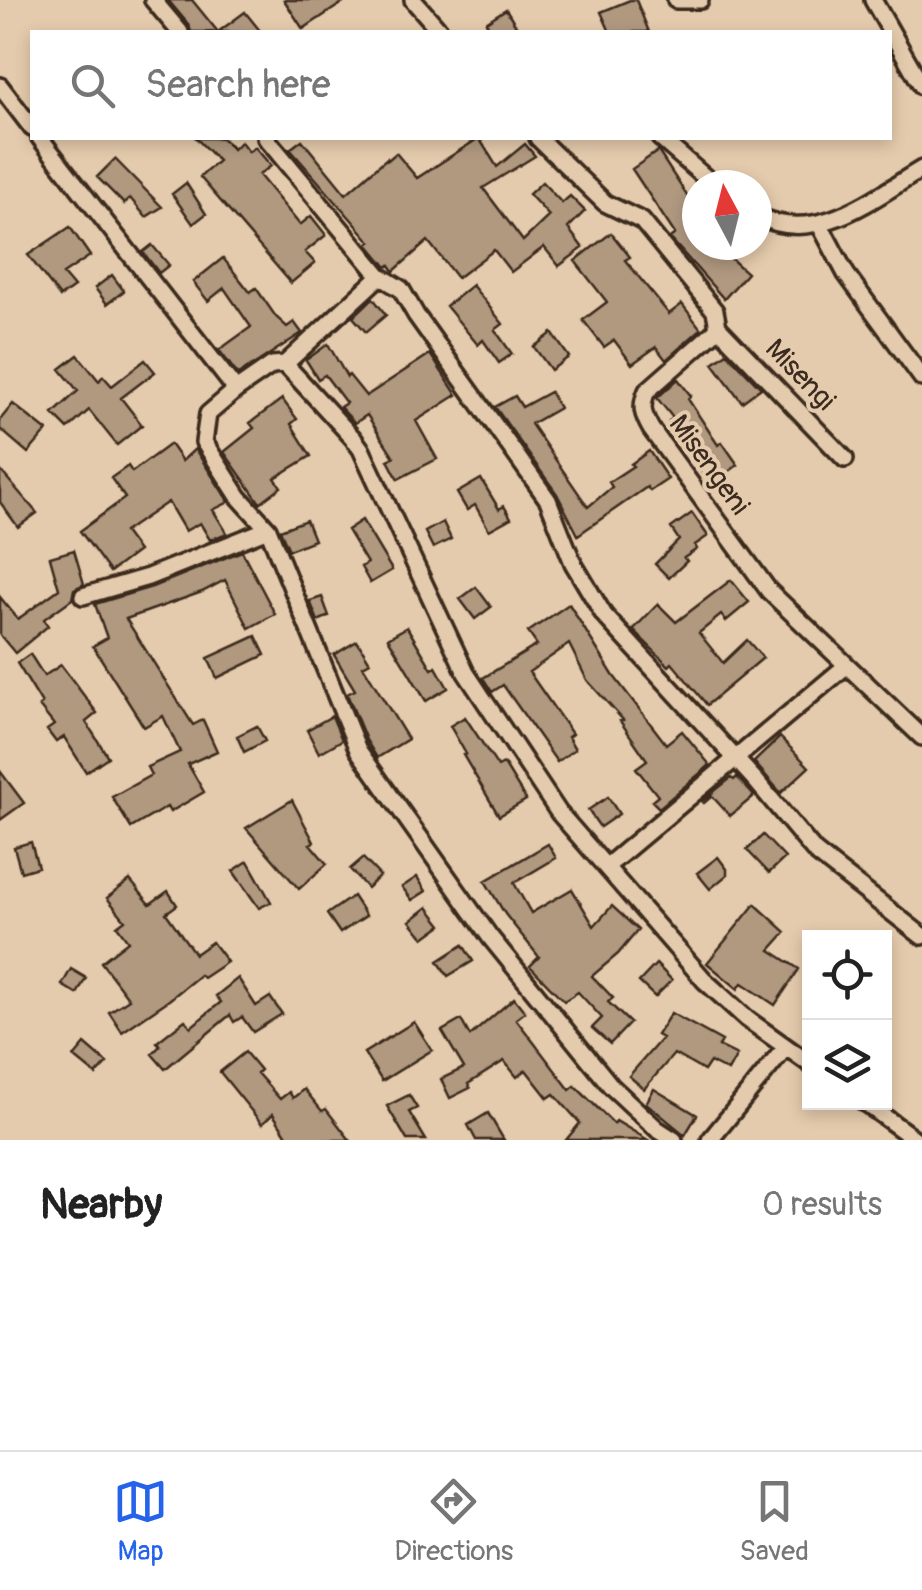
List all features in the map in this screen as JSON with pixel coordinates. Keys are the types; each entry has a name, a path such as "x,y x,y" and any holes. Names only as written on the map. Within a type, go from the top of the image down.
{"street":[{"path":"153,0 178,30"},
{"path":"413,0 440,30"},
{"path":"676,0 700,0"},
{"path":"873,0 890,30"},
{"path":"892,33 922,86"},
{"path":"0,86 30,125"},
{"path":"42,140 236,390"},
{"path":"268,140 380,276 401,289 416,316 548,500 573,563 604,615 816,852 922,936"},
{"path":"540,140 605,202 642,221 715,311 718,327"},
{"path":"662,140 697,170"},
{"path":"772,222 800,228 820,225 922,169"},
{"path":"820,225 846,274 922,378"},
{"path":"380,276 285,364 272,365 208,414 204,442 239,497 268,529 358,750 372,773 490,937 612,1086 674,1140"},
{"name":"Misengi","path":"718,327 845,459"},
{"name":"Misengeni","path":"718,327 647,391 642,403 643,416 769,590 922,736"},
{"path":"285,364 362,449 474,688 559,813 706,981 747,1019 802,1058"},
{"path":"83,596 148,577 268,529"},
{"path":"606,867 846,666"},
{"path":"710,1140 786,1047"},
{"path":"875,1110 916,1140"}],"building":[{"path":"168,0 192,0 216,30 190,30"},
{"path":"284,0 347,0 303,29"},
{"path":"636,0 648,30 609,30 601,12"},
{"path":"506,9 519,30 491,30 486,22"},
{"path":"245,12 259,30 221,30"},
{"path":"198,140 224,140 233,149 241,142 249,152 255,147 271,166 259,175 300,225 311,216 326,235 305,252 315,263 291,283 200,177 218,161"},
{"path":"302,140 346,194 396,153 417,178 476,140 480,140 497,167 525,144 535,156 483,188 523,241 549,216 529,194 542,182 562,203 570,196 585,211 568,228 583,248 559,266 544,247 511,272 494,250 457,278 428,241 394,271 290,149"},
{"path":"658,151 682,188 682,252 670,238 675,234 632,169"},
{"path":"115,159 162,207 146,217 130,198 124,204 97,177"},
{"path":"186,183 206,214 193,224 172,194"},
{"path":"70,227 90,256 63,274 74,287 60,297 28,255"},
{"path":"611,233 630,257 625,260 669,314 682,304 701,329 666,360 656,347 632,364 614,340 604,347 583,320 607,302 575,261"},
{"path":"152,245 169,265 159,273 143,252"},
{"path":"223,258 250,292 256,288 276,317 287,327 294,322 302,333 238,375 219,350 251,327 224,288 208,301 193,282"},
{"path":"689,260 733,260 747,273 724,299"},
{"path":"112,275 124,291 107,304 95,288"},
{"path":"472,285 503,324 495,330 512,354 499,363 483,340 478,345 446,306"},
{"path":"373,298 386,315 366,332 353,317"},
{"path":"552,333 569,357 551,370 534,347"},
{"path":"328,344 347,377 366,396 430,354 457,395 416,421 437,459 398,479 388,460 394,457 367,415 355,423 340,407 346,403 325,375 318,379 306,360"},
{"path":"727,353 761,388 742,402 713,363"},
{"path":"78,355 99,381 103,376 112,386 145,360 155,372 121,398 142,425 117,445 89,410 68,429 53,414 78,391 60,369"},
{"path":"678,379 718,445 722,442 738,465 710,485 669,421 673,418 657,398"},
{"path":"550,392 559,408 531,424 588,507 612,487 609,482 649,451 668,479 650,491 647,487 578,535 557,494 495,407 515,396 522,407"},
{"path":"282,399 297,419 291,424 311,456 275,478 281,487 260,503 224,452 254,428 250,423"},
{"path":"13,404 47,431 28,453 0,429 0,420"},
{"path":"170,444 182,461 195,449 229,502 213,510 227,533 210,540 200,523 185,531 168,502 124,532 138,551 110,572 80,531 125,498 111,478 128,466 132,472"},
{"path":"0,470 37,513 18,527 0,502"},
{"path":"481,479 499,509 504,506 511,518 489,530 475,505 467,510 457,493"},
{"path":"692,513 708,536 695,545 697,549 684,558 687,561 669,578 655,564 679,540 671,528"},
{"path":"306,520 314,540 289,550 280,530"},
{"path":"362,520 392,570 370,583 361,567 367,563 347,530"},
{"path":"443,522 451,539 433,548 425,532"},
{"path":"74,550 84,584 74,589 72,599 44,619 48,626 15,653 0,635 0,597 18,619 59,589 50,557"},
{"path":"242,551 275,614 249,628 225,580 126,619 193,725 203,720 217,751 188,764 204,792 131,828 112,797 151,775 147,767 180,752 163,716 144,727 93,646 107,638 95,604 152,587"},
{"path":"731,580 749,602 726,621 721,615 699,633 723,663 747,640 763,658 707,705 672,663 669,666 633,630 658,604 676,622"},
{"path":"476,587 491,607 475,619 460,599"},
{"path":"322,597 329,616 318,621 310,601"},
{"path":"569,604 613,675 666,744 682,731 710,765 659,808 652,801 658,796 636,768 647,760 620,721 623,720 587,680 569,644 529,672 572,734 568,737 575,749 557,762 503,685 492,692 483,678 537,645 528,632"},
{"path":"407,627 448,688 426,701 388,638"},
{"path":"256,636 265,655 217,678 208,658"},
{"path":"357,641 370,662 363,666 408,739 377,758 347,694 355,690 334,655"},
{"path":"30,654 44,676 61,665 97,713 86,722 108,757 86,772 64,737 56,742 47,730 54,725 39,706 42,704 17,663"},
{"path":"332,716 342,740 319,753 307,730"},
{"path":"465,717 498,767 504,764 526,800 499,816 450,726"},
{"path":"257,726 265,741 244,752 237,736"},
{"path":"780,737 809,767 781,793 754,762"},
{"path":"0,771 24,803 0,820"},
{"path":"737,777 754,796 730,816 712,796 702,801 731,778"},
{"path":"608,797 619,814 600,827 588,810"},
{"path":"292,800 314,842 310,844 327,864 299,889 246,828"},
{"path":"763,835 785,858 769,873 747,850"},
{"path":"31,842 38,867 21,872 14,847"},
{"path":"548,844 556,858 514,883 531,913 572,889 594,926 612,906 638,930 592,976 613,998 608,1002 630,1023 610,1044 592,1028 602,1018 578,992 564,1001 530,966 539,957 485,881"},
{"path":"718,857 727,875 710,889 697,873"},
{"path":"363,858 380,876 367,888 350,869"},
{"path":"248,861 271,902 259,908 233,871"},
{"path":"417,877 426,891 412,900 402,887"},
{"path":"130,880 150,904 168,891 177,905 166,913 195,954 212,942 227,962 203,978 200,975 122,1032 109,1012 129,999 101,962 128,941 117,926 125,920 107,898"},
{"path":"353,896 366,916 340,933 327,914"},
{"path":"755,904 786,932 770,950 799,969 775,1005 742,983 738,989 707,963"},
{"path":"428,907 442,925 424,938 410,921"},
{"path":"463,945 473,961 448,976 438,961"},
{"path":"656,964 672,980 655,997 639,982"},
{"path":"71,969 86,978 77,994 62,985"},
{"path":"238,978 256,1006 270,997 282,1014 253,1032 242,1017 234,1022 230,1015 165,1069 152,1054 160,1046 157,1042 185,1020 191,1027 221,1002 216,996"},
{"path":"514,998 525,1012 516,1019 570,1090 575,1086 614,1124 616,1121 648,1140 566,1140 580,1123 554,1094 548,1098 526,1070 517,1077 504,1061 468,1084 470,1088 450,1098 441,1079 464,1068 442,1031 461,1020 470,1036"},
{"path":"671,1013 722,1041 719,1046 737,1055 728,1071 710,1062 704,1071 674,1054 644,1089 629,1076 662,1038 657,1035"},
{"path":"414,1022 432,1050 382,1081 364,1053"},
{"path":"85,1044 107,1063 96,1075 74,1057"},
{"path":"245,1052 280,1099 289,1092 293,1098 304,1089 350,1140 290,1140 273,1114 262,1124 220,1072"},
{"path":"654,1089 697,1115 685,1135 646,1103"},
{"path":"409,1095 417,1108 409,1112 426,1140 407,1140 387,1106"},
{"path":"488,1113 504,1140 476,1140 468,1125"}]}
